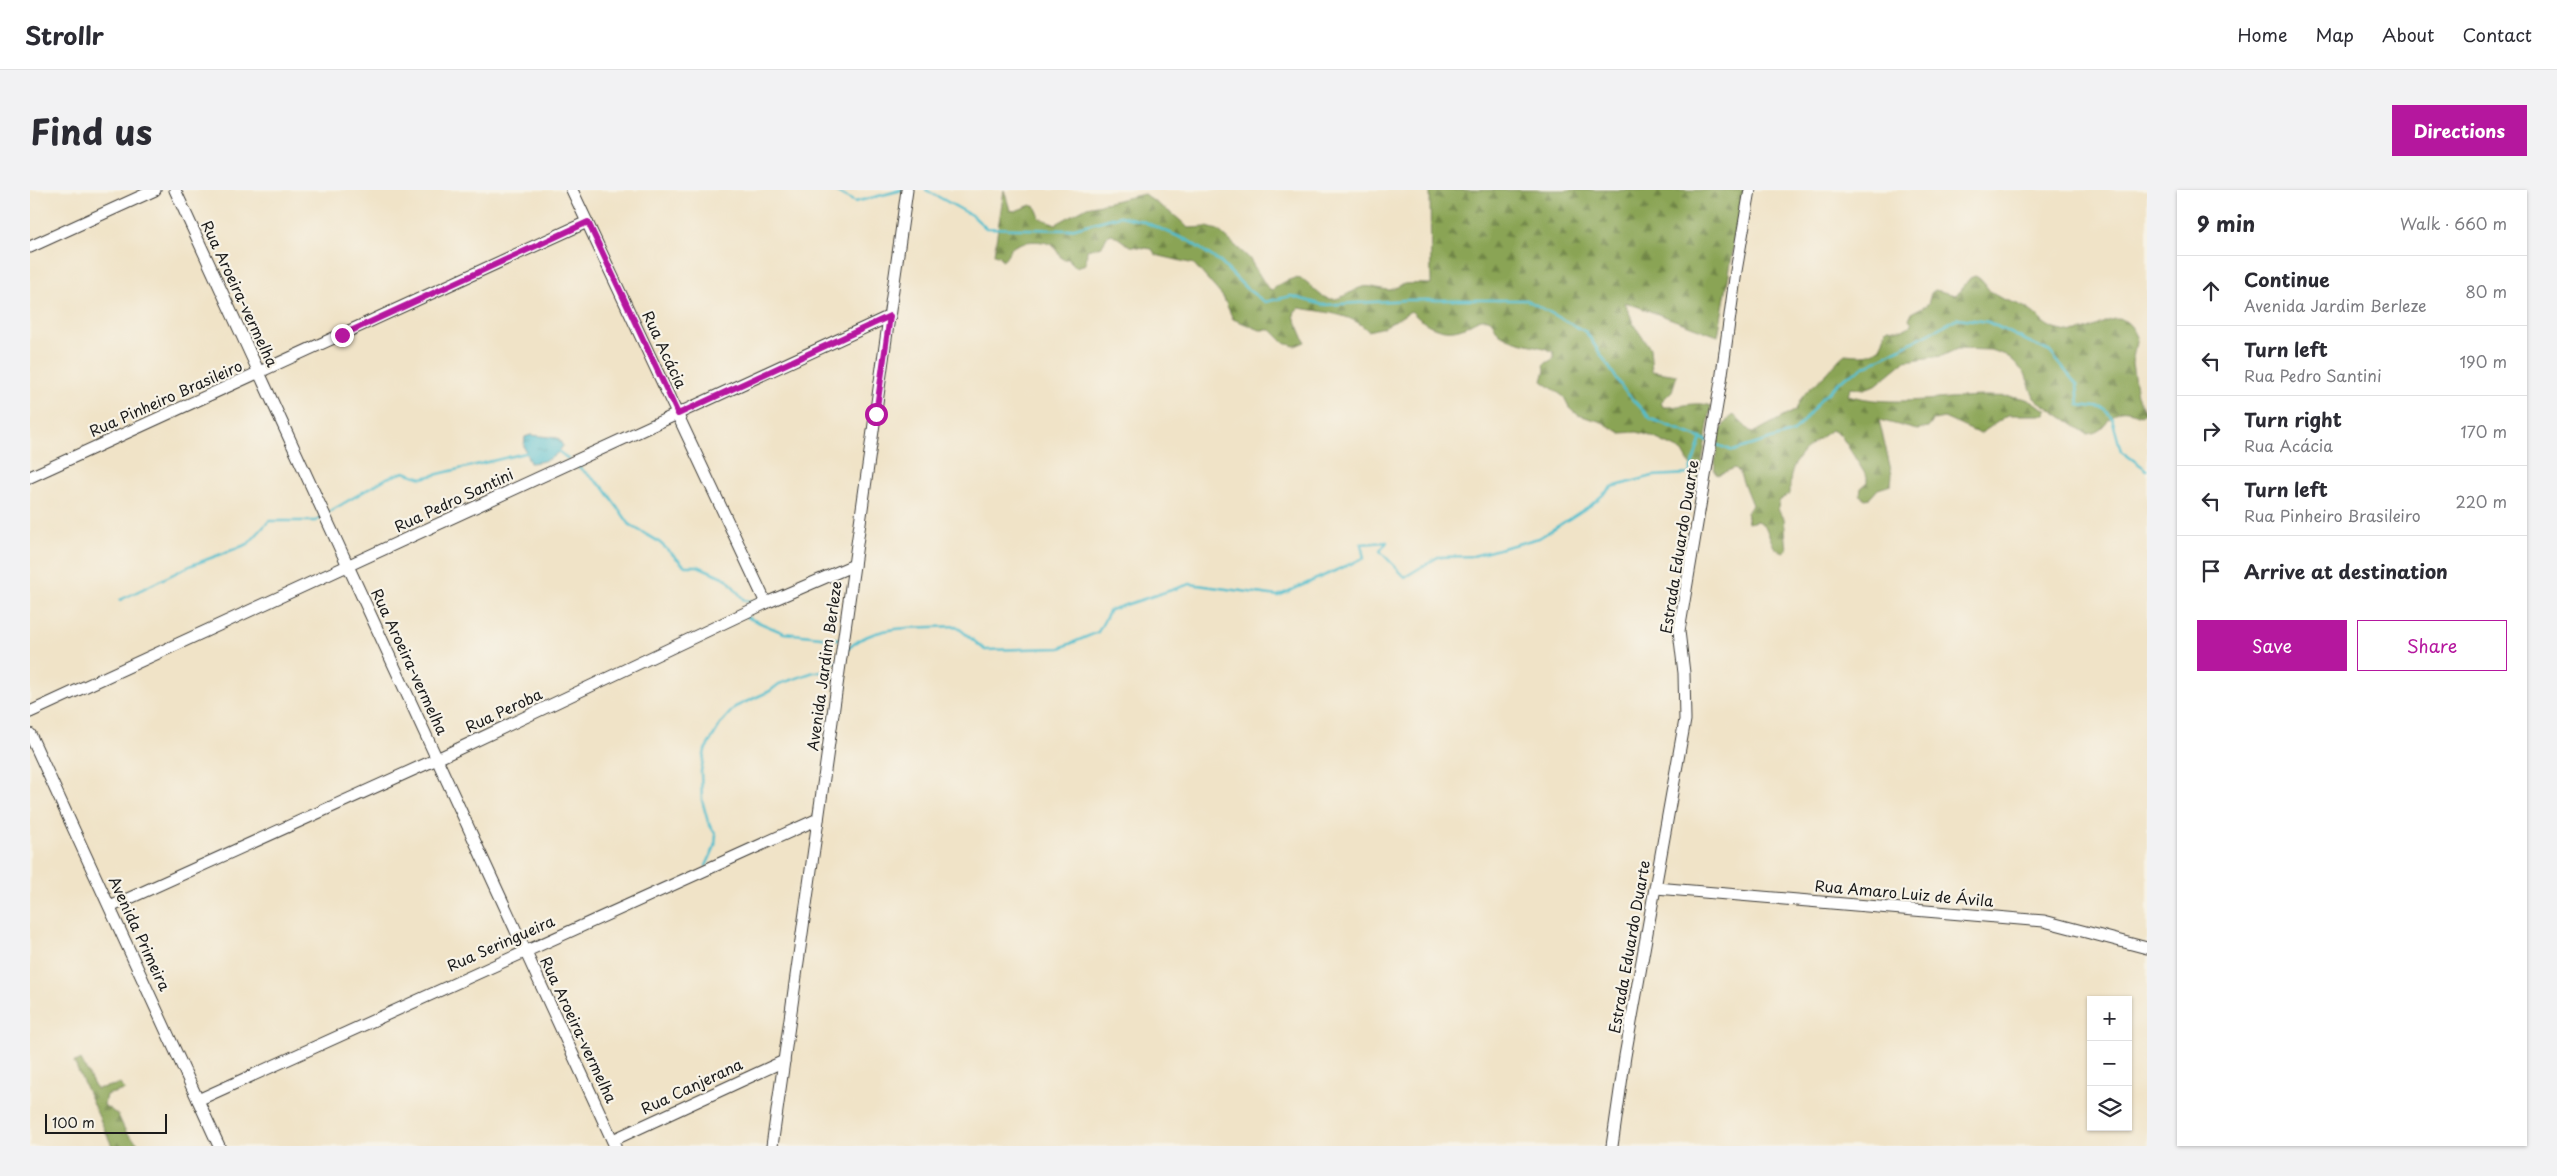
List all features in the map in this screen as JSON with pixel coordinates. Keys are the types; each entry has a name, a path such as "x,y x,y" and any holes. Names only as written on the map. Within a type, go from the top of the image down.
{"street":[{"path":"30,246 155,190"},
{"name":"Rua Aroeira-vermelha","path":"175,190 614,1143"},
{"name":"Rua Acácia","path":"572,190 766,603"},
{"name":"Avenida Jardim Berleze","path":"772,1146 907,190"},
{"name":"Estrada Eduardo Duarte","path":"1612,1146 1625,1056 1685,720 1684,673 1679,631 1721,381 1736,272 1750,190"},
{"name":"Rua Pinheiro Brasileiro","path":"30,477 588,222"},
{"name":"Rua Pedro Santini","path":"30,712 890,316"},
{"name":"Rua Peroba","path":"110,907 437,759 766,603 854,565"},
{"name":"Avenida Primeira","path":"30,734 219,1146"},
{"name":"Rua Seringueira","path":"198,1100 525,950 818,819"},
{"name":"Rua Amaro Luiz de Ávila","path":"1656,888 2044,921 2147,948"},
{"name":"Rua Canjerana","path":"614,1143 784,1061"}],"green space":[{"path":"1004,190 1010,210 1015,211 1031,205 1036,207 1040,218 1056,224 1087,207 1144,194 1173,214 1188,228 1207,227 1218,230 1249,258 1267,287 1272,290 1284,282 1301,279 1323,296 1335,299 1363,287 1390,290 1404,284 1431,284 1430,190 1744,190 1718,336 1625,302 1634,325 1650,348 1652,371 1677,375 1672,391 1661,402 1663,407 1693,404 1711,406 1699,481 1683,452 1678,449 1648,435 1637,432 1621,433 1602,422 1578,415 1569,407 1564,397 1542,381 1545,370 1544,364 1553,359 1554,352 1519,342 1500,334 1488,319 1481,319 1455,330 1448,330 1434,327 1422,321 1411,311 1384,327 1368,331 1354,320 1345,317 1299,308 1295,311 1294,316 1305,342 1295,346 1284,343 1271,330 1260,330 1233,319 1223,297 1194,264 1160,256 1155,254 1152,249 1130,246 1112,234 1107,236 1102,246 1087,250 1086,264 1076,267 1068,259 1062,259 1053,246 1044,242 1032,241 1015,246 1002,261 1000,256 994,254"},
{"path":"1975,276 1995,295 2026,308 2052,328 2068,332 2078,332 2106,321 2123,320 2130,326 2137,337 2132,363 2137,395 2145,412 2141,415 2129,411 2114,413 2102,428 2087,434 2034,398 2025,373 2006,355 1990,350 1957,349 1942,356 1905,361 1876,385 1864,389 1851,387 1848,395 1882,401 1971,396 2017,397 2026,399 2047,410 2046,415 2008,415 1980,434 1944,418 1934,420 1928,428 1917,430 1879,420 1892,474 1891,485 1878,489 1870,498 1865,499 1860,495 1861,488 1867,483 1867,477 1840,434 1831,430 1806,449 1795,463 1790,482 1790,494 1779,501 1778,509 1784,518 1787,550 1783,553 1774,547 1765,526 1757,521 1748,523 1746,512 1752,505 1739,472 1735,468 1717,475 1714,471 1718,440 1728,419 1734,415 1750,431 1755,432 1796,410 1805,393 1845,354 1866,355 1875,351 1882,343 1888,328 1901,329 1910,326 1912,323 1909,319 1911,313 1928,304 1931,293 1935,290 1956,295 1970,278"},
{"path":"81,1060 96,1089 120,1084 125,1090 106,1095 104,1105 118,1115 126,1132 141,1146 112,1146 74,1062"}],"water":[{"path":"531,435 558,438 563,446 549,459 530,463 524,447 525,437"}],"waterway":[{"path":"833,190 855,202 902,190"},
{"path":"926,190 973,216 986,228 1067,230 1120,216 1142,221 1189,241 1220,262 1247,289 1265,302 1291,296 1323,305 1407,300 1527,300 1586,332 1624,390 1651,419 1708,441"},
{"path":"1715,444 1733,451 1794,432 1824,396 1845,377 1958,318 1988,322 2050,352 2077,385 2079,405 2103,408 2112,418 2121,451 2147,470"},
{"path":"846,651 857,642 883,631 956,626 985,650 1060,648 1098,632 1110,610 1190,584 1278,596 1364,558 1361,544 1387,542 1380,551 1405,577 1438,557 1473,556 1539,538 1591,505 1612,487 1653,476 1689,474 1701,438"},
{"path":"557,450 568,459"},
{"path":"327,513 387,478 404,472 422,478 529,452"},
{"path":"575,464 604,488 630,525 659,542 685,566 698,566 727,579 744,600 756,602"},
{"path":"120,600 192,565 248,544 269,521 316,521 322,517"},
{"path":"746,617 784,633 839,639"},
{"path":"706,866 715,846 716,835 708,822 702,800 701,771 705,750 721,723 735,707 770,691 779,684 814,672 824,672 828,663 837,661"}],"route":[{"path":"342,335 588,222 678,414 890,316 876,414"}]}
